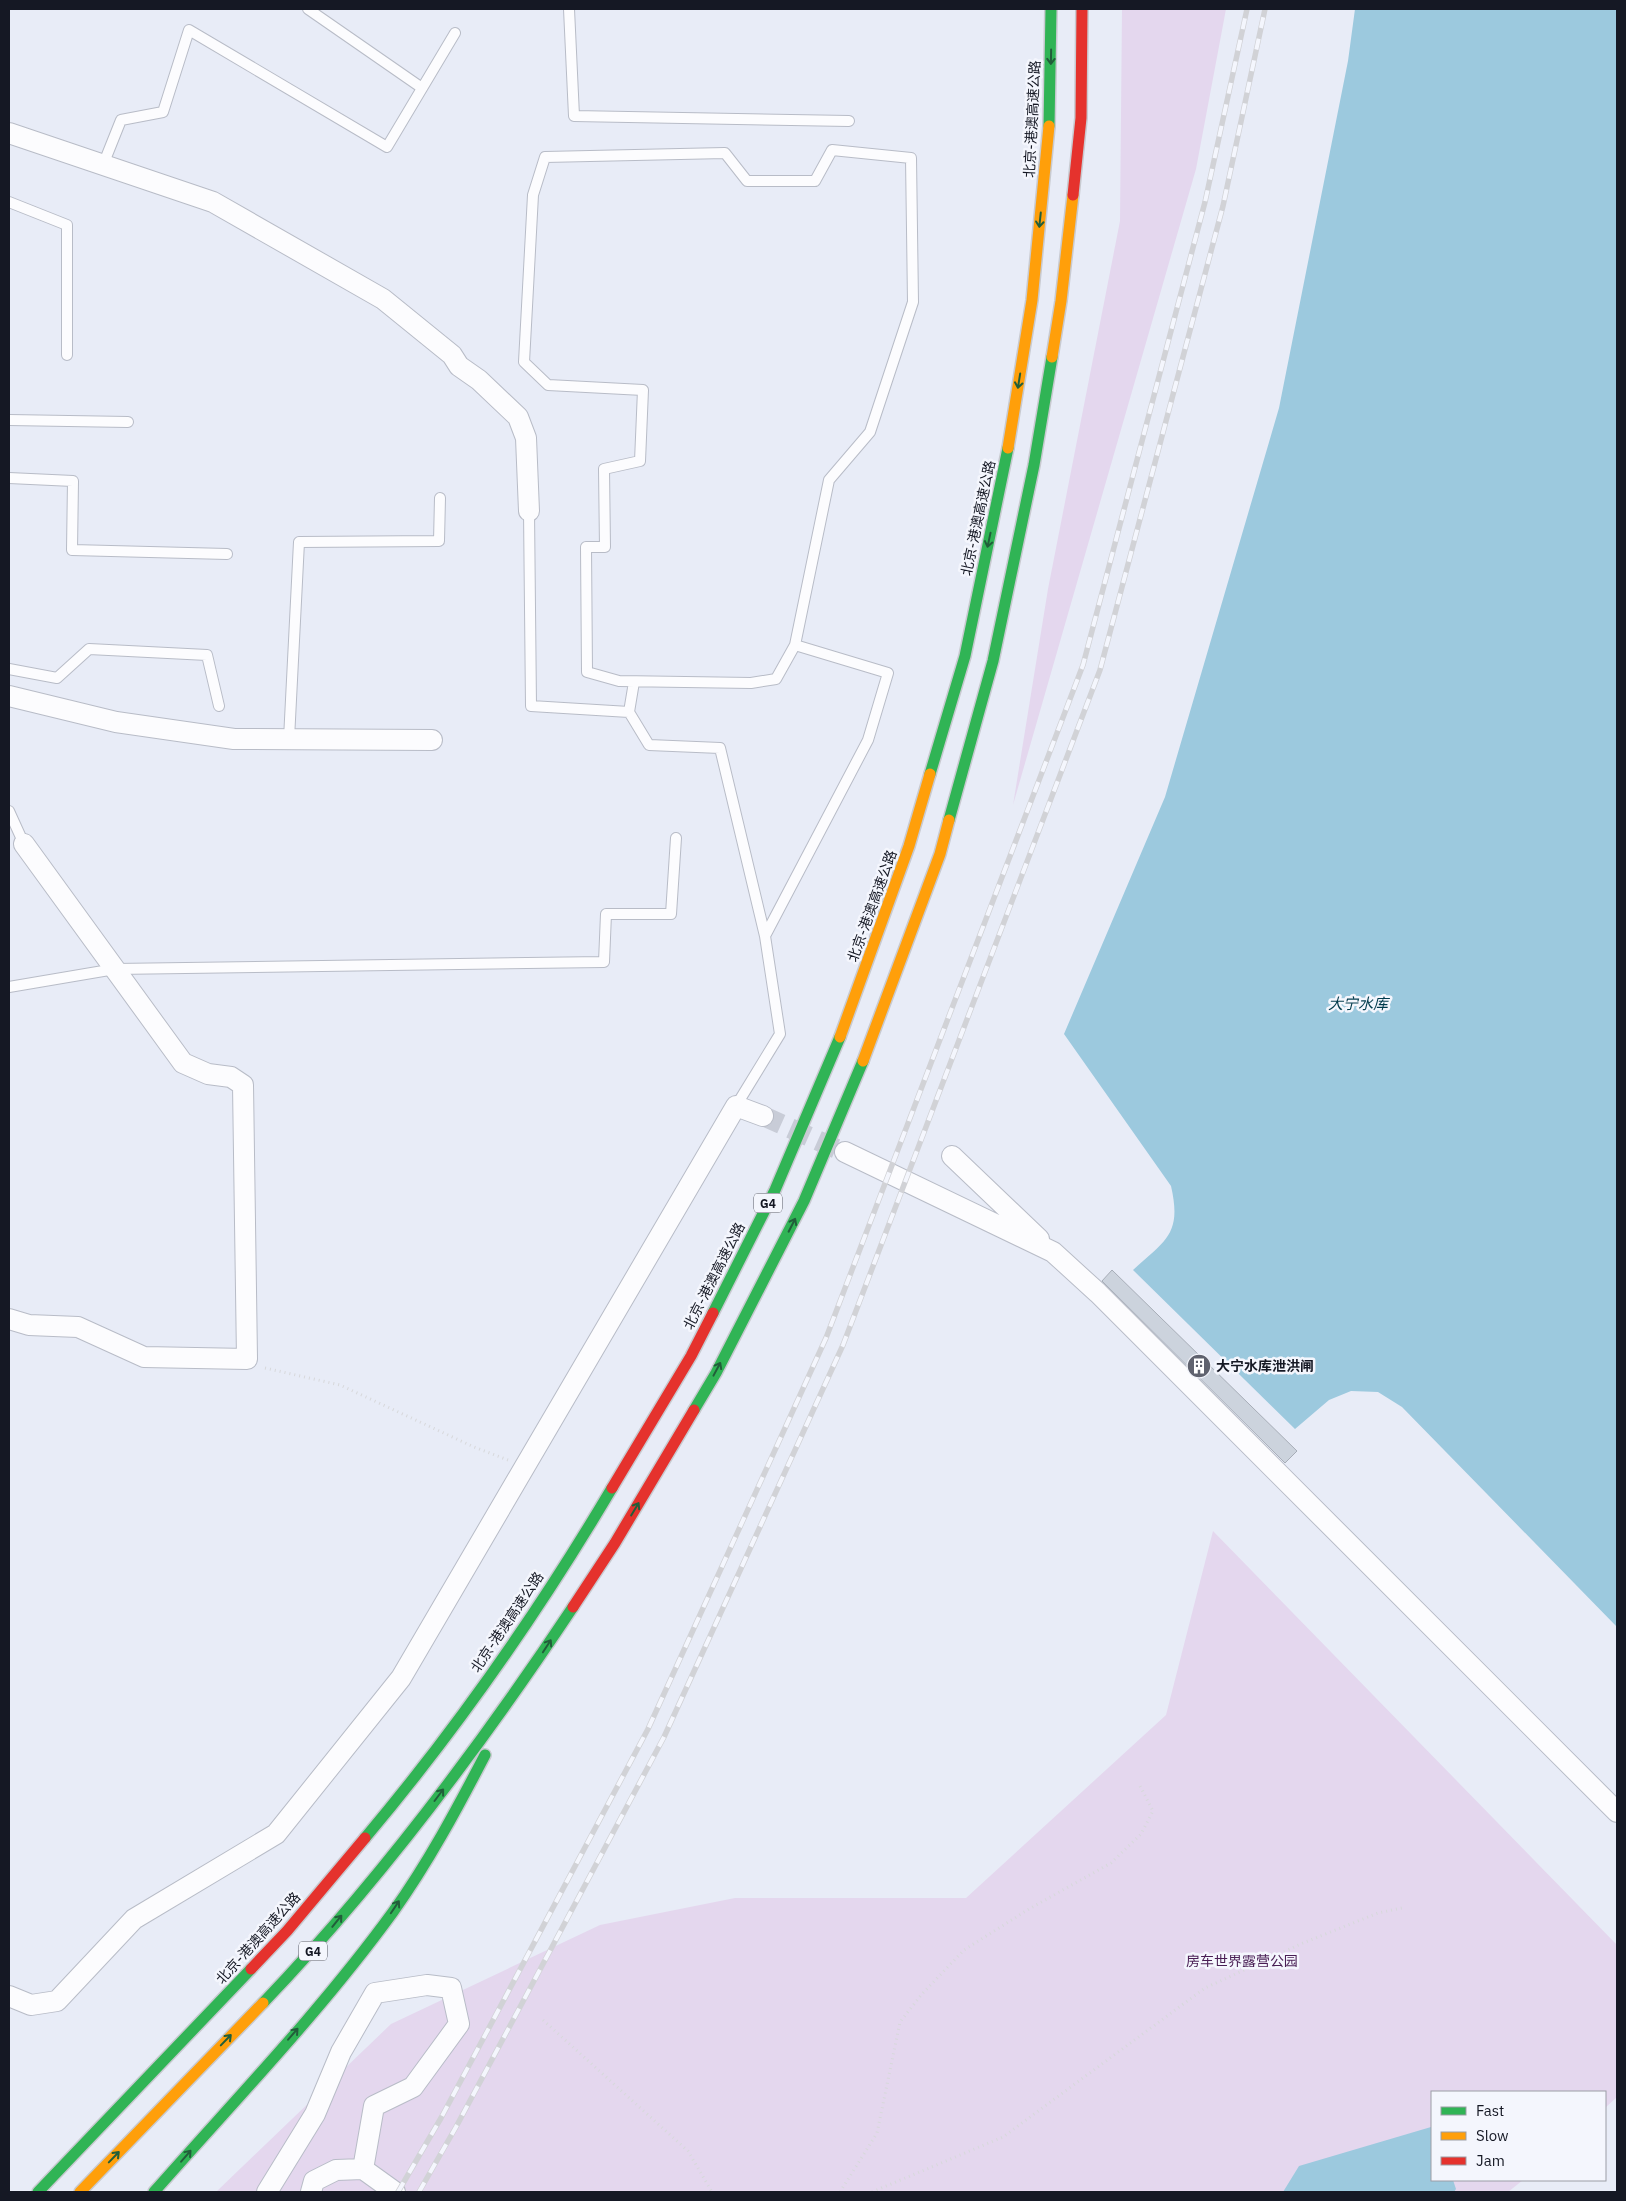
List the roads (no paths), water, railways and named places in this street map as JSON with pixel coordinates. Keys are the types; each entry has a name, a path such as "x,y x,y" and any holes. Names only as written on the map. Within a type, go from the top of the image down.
{"highway":[{"name":"北京-港澳高速公路","path":"38,2192 287,1931 397,1800 494,1669 593,1520 691,1356 775,1190 848,1018 871,955 909,846 965,656 1006,463 1032,300 1050,117 1051,9"},
{"name":"G4","path":"80,2192 310,1954 417,1823 520,1687 615,1543 716,1373 804,1201 877,1027 940,854 993,661 1034,465 1061,301 1081,118 1082,9"},
{"path":"154,2192 341,1979 393,1911 444,1834 520,1687"}],"street":[{"path":"9,134 212,202 383,299 452,355 459,366 479,380 518,417 526,438 529,511"},
{"path":"9,696 116,722 234,739 432,740"},
{"path":"9,1319 29,1325 78,1327 144,1356 247,1359 242,1085 232,1077 208,1074 183,1063 24,844"},
{"path":"9,1996 31,2006 57,2001 134,1919 276,1834 401,1678 736,1106 763,1116"},
{"path":"844,1152 1053,1252"},
{"path":"952,1156 1098,1293 1617,1812"},
{"path":"267,2192 315,2114 342,2052 375,1992 427,1985 451,1988 459,2024 413,2087 374,2106 362,2169"},
{"path":"311,2192 314,2181 336,2170 362,2169 395,2192"}],"lane":[{"path":"308,9 422,88"},
{"path":"570,9 574,116 849,121"},
{"path":"103,165 121,120 163,112 189,30 387,147 455,33"},
{"path":"832,150 911,158 914,302 870,432 829,480 794,645 776,679 751,683 619,681 587,672 586,547 605,547 604,470 640,461 643,390 548,385 524,362 533,195 545,157 725,153 747,181 815,180 832,150"},
{"path":"9,202 67,225 67,355"},
{"path":"9,420 128,422"},
{"path":"9,478 73,481 72,550 227,554"},
{"path":"289,739 299,542 439,541 440,498"},
{"path":"529,511 531,706 629,712"},
{"path":"765,936 868,740 888,673 794,645"},
{"path":"9,669 57,678 89,649 207,655 219,706"},
{"path":"634,682 629,712 649,745 720,748 765,936 780,1034 736,1106"},
{"path":"9,811 24,844"},
{"path":"9,987 115,969 604,962 606,914 671,914 676,838"}],"water":[{"name":"大宁水库","path":"1355,9 1617,9 1617,1627 1402,1407 1378,1392 1351,1391 1329,1400 1295,1429 1133,1270 1162,1243 1173,1226 1174,1202 1171,1186 1064,1034 1165,797 1279,408 1348,61"},
{"path":"1431,2127 1431,2181 1453,2181 1456,2189 1454,2192 1283,2192 1299,2166"}],"tunnel":[{"path":"763,1116 839,1150"}],"railway":[{"path":"398,2192 441,2118 648,1729 826,1338 1083,665 1205,202 1247,9"},
{"path":"419,2192 456,2127 664,1737 843,1345 1100,670 1223,206 1265,9"}],"place":[{"name":"大宁水库泄洪闸","path":"1199,1366"}],"park label":[{"name":"房车世界露营公园","path":"1242,1961"}]}
